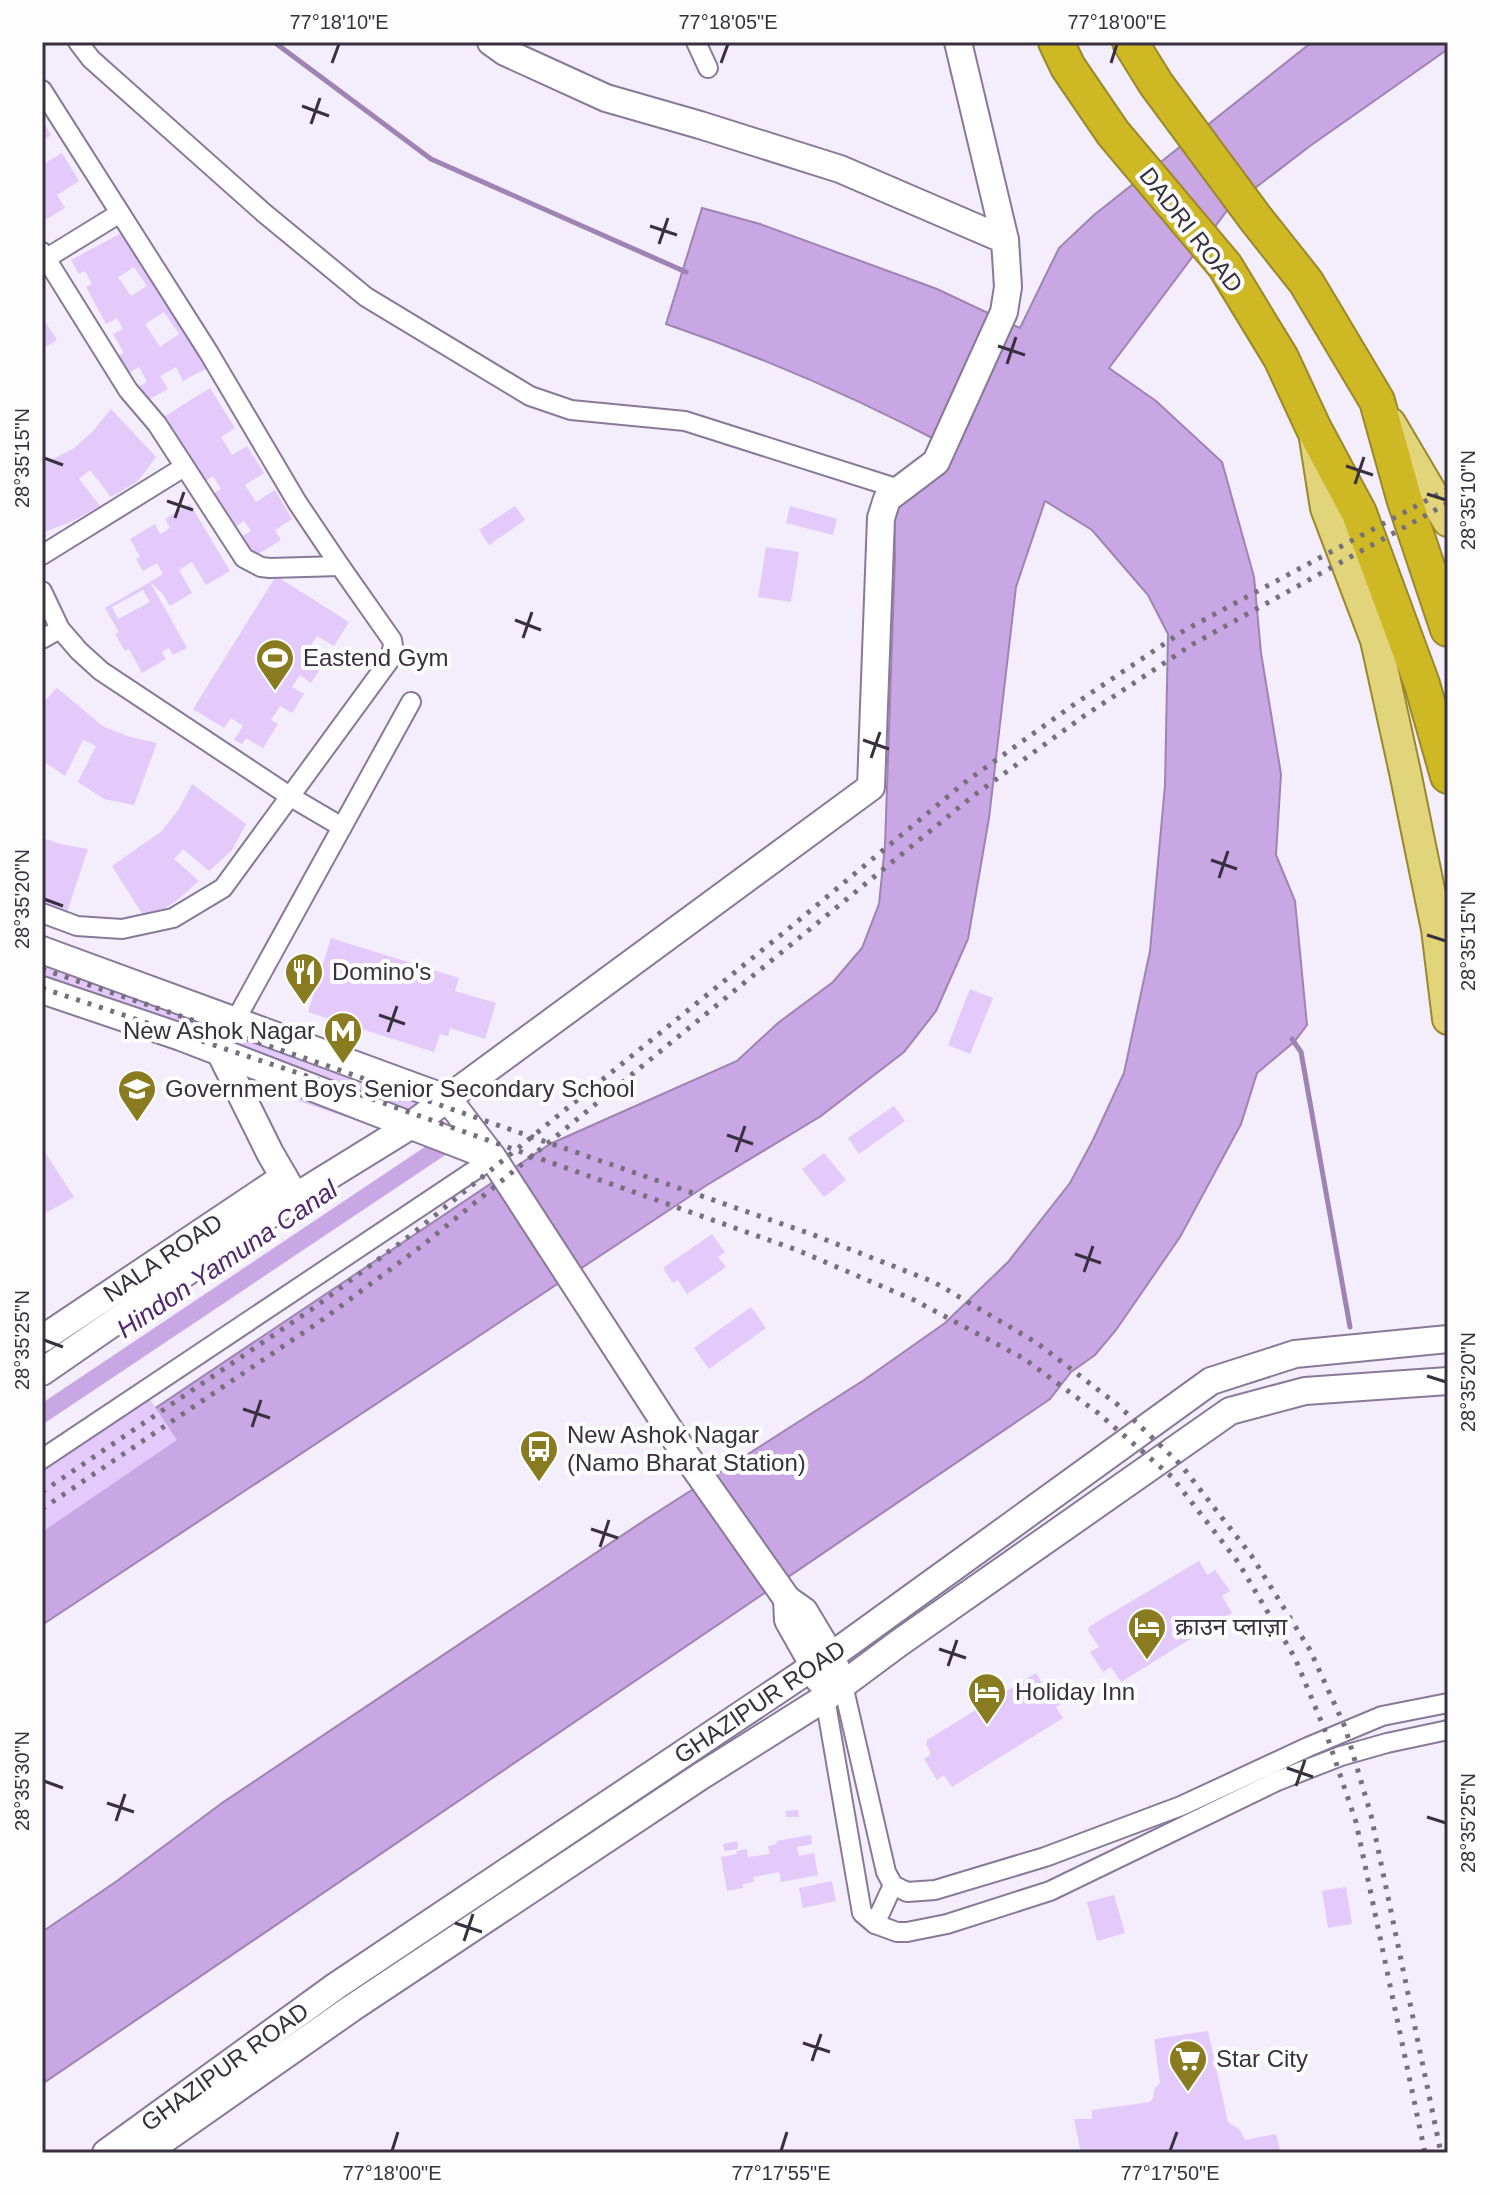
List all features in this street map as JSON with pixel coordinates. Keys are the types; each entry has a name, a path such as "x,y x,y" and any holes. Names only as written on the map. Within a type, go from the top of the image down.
{"highway":[{"name":"DADRI ROAD","path":"1056,42 1068,67 1113,133 1225,266 1281,358 1313,427 1359,513 1422,684 1448,776"},
{"path":"1130,42 1156,84 1306,282 1377,401 1404,498 1448,629"}],"main road":[{"path":"1377,401 1448,521"},
{"path":"1313,427 1326,508 1380,655 1437,929 1448,1019"}],"street":[{"path":"78,42 91,59 264,213 366,297 530,396 571,410 670,419 699,425 899,489"},
{"path":"491,42 505,52 606,98 840,169 1005,240"},
{"path":"696,42 708,68"},
{"path":"220,1052 290,1187 410,1126 871,787 881,518 887,499 936,462 1004,312 1008,287 1005,240 958,42"},
{"path":"42,90 209,353 297,502 392,640 389,661 223,888 173,918 122,929 77,926 42,913"},
{"path":"120,213 43,257 128,390 157,424 244,558 270,568 340,566"},
{"path":"42,555 184,467"},
{"path":"42,591 60,629 101,671 291,797 342,827"},
{"path":"42,639 60,629"},
{"path":"220,1052 411,702"},
{"path":"42,950 448,1099 497,1164 687,1457 787,1599 788,1620 819,1655 834,1692 886,1872 893,1885 907,1892 935,1890 1045,1857 1181,1806 1382,1716 1448,1703"},
{"path":"42,990 260,1067 497,1164"},
{"path":"260,1067 272,1033"},
{"path":"42,1459 497,1164"},
{"name":"NALA ROAD","path":"42,1339 290,1187"},
{"name":"NALA ROAD","path":"42,1372 290,1187"},
{"name":"GHAZIPUR ROAD","path":"106,2153 336,1986 819,1655 1211,1381 1295,1354 1448,1339"},
{"name":"GHAZIPUR ROAD","path":"145,2153 352,2008 701,1776 834,1692 1230,1411 1305,1391 1448,1381"},
{"path":"834,1692 862,1913 889,1930 907,1932 947,1924 1050,1891 1277,1781 1341,1756 1448,1730"},
{"path":"875,1924 893,1885"}],"shaded area":[{"path":"1312,42 1448,42 1448,49 1310,146 1229,208 1109,368 1156,401 1222,462 1254,577 1261,653 1281,774 1276,855 1295,901 1307,1025 1294,1042 1257,1073 1241,1124 1180,1237 1116,1330 1095,1355 1071,1372 1050,1399 42,2084 42,1932 222,1803 648,1518 864,1380 945,1323 1008,1262 1070,1183 1124,1073 1150,951 1165,785 1168,634 1148,595 1092,530 1045,501 1016,587 989,818 968,939 936,1011 904,1052 821,1116 707,1185 42,1625 42,1484 550,1144 737,1061 778,1023 833,982 862,948 879,904 885,845 895,557 894,503 942,474 955,450 813,381 666,324 702,208 760,224 937,289 1020,328 1059,248 1094,215"}],"building":[{"path":"42,120 51,135 42,141"},
{"path":"62,153 79,181 57,195 65,208 42,222 42,165"},
{"path":"127,230 209,367 183,381 176,367 160,376 168,389 142,403 135,389 147,382 139,367 127,374 117,356 124,353 113,334 123,329 117,318 106,324 86,287 92,284 85,271 79,274 71,260","holes":["134,267 147,286 131,296 118,277","164,312 179,334 160,347 145,324"]},
{"path":"42,317 57,340 42,349"},
{"path":"210,388 235,428 221,437 232,455 247,446 264,473 245,485 256,502 275,490 292,519 275,530 281,540 254,557 241,537 251,531 244,521 235,527 214,493 221,489 213,476 206,481 165,416"},
{"path":"111,409 156,457 138,481 111,497 90,470 79,479 100,506 42,533 42,464 73,449"},
{"path":"190,504 230,571 206,585 192,562 179,570 192,593 170,606 150,582 163,574 157,563 143,571 136,559 140,557 130,539 155,524 160,534 170,528 165,519"},
{"path":"515,506 525,520 489,545 479,530"},
{"path":"790,506 837,519 833,535 786,523"},
{"path":"766,547 799,552 791,602 758,597"},
{"path":"276,576 349,622 334,646 317,636 307,651 325,661 311,683 300,675 292,687 304,694 292,713 280,706 271,720 278,724 263,748 246,738 242,744 234,740 243,726 231,718 224,728 193,709"},
{"path":"150,582 187,648 173,655 169,648 162,652 166,659 142,673 129,649 125,651 115,634 119,632 105,608","holes":["143,590 150,602 118,619 112,607"]},
{"path":"57,688 104,727 157,743 134,805 104,799 78,782 96,746 83,740 65,776 42,760 42,704"},
{"path":"192,784 246,824 232,850 209,871 183,849 174,859 199,881 176,901 146,920 112,866 162,831 179,809"},
{"path":"42,838 88,849 67,912 42,908"},
{"path":"331,938 459,978 455,991 496,1003 485,1039 450,1028 448,1036 440,1034 434,1052 308,1012"},
{"path":"42,959 440,1093 426,1133 350,1108 346,1117 284,1096 287,1086 42,1004"},
{"path":"970,989 993,998 970,1054 948,1045"},
{"path":"894,1106 905,1121 859,1154 848,1138"},
{"path":"42,1148 74,1197 42,1215"},
{"path":"824,1153 846,1180 824,1197 802,1169"},
{"path":"712,1234 725,1252 718,1257 726,1267 687,1294 678,1280 673,1283 663,1268"},
{"path":"751,1307 766,1328 709,1369 694,1348"},
{"path":"149,1398 177,1440 42,1532 42,1470"},
{"path":"1199,1561 1207,1575 1215,1570 1230,1591 1222,1596 1232,1613 1121,1682 1111,1667 1103,1672 1090,1652 1099,1647 1088,1630 1090,1626"},
{"path":"1036,1673 1045,1688 1053,1683 1065,1702 1056,1707 1063,1718 952,1787 944,1775 937,1780 924,1759 931,1754 927,1740"},
{"path":"798,1810 799,1817 786,1817 786,1811"},
{"path":"811,1835 812,1844 797,1847 799,1856 814,1853 818,1875 781,1882 779,1872 753,1877 754,1882 743,1884 743,1888 727,1891 721,1857 747,1849 748,1857 770,1854 768,1846 777,1844 776,1841"},
{"path":"737,1841 738,1849 724,1851 723,1844"},
{"path":"832,1881 836,1901 803,1908 799,1888"},
{"path":"1346,1887 1352,1924 1328,1928 1322,1891"},
{"path":"1114,1895 1125,1933 1097,1941 1087,1902"},
{"name":"Star City","path":"1208,2031 1228,2122 1240,2130 1245,2140 1276,2134 1281,2153 1081,2153 1074,2119 1092,2119 1092,2110 1150,2102 1153,2098 1155,2088 1160,2083 1154,2039"}],"waterway":[{"path":"274,42 431,159 686,272"},
{"path":"1292,1039 1301,1052 1350,1327"},
{"name":"Hindon Yamuna Canal","path":"42,1414 441,1147"}],"railway":[{"path":"42,1492 315,1307 412,1234 964,783 1076,703 1185,630 1448,489"},
{"path":"42,1509 322,1320 423,1245 973,796 1084,716 1193,644 1448,503"},
{"path":"42,969 811,1234 934,1282 1037,1343 1118,1405 1181,1465 1251,1555 1310,1650 1345,1727 1371,1815 1441,2153"},
{"path":"42,988 313,1078 797,1250 914,1300 1023,1358 1098,1413 1172,1477 1238,1562 1295,1658 1326,1733 1356,1822 1425,2153"}],"place":[{"name":"Eastend Gym","path":"275,692"},
{"name":"Domino's","path":"304,1006"},
{"name":"New Ashok Nagar","path":"343,1065"},
{"name":"Government Boys Senior Secondary School","path":"137,1123"},
{"name":"New Ashok Nagar (Namo Bharat Station)","path":"539,1483"},
{"name":"क्राउन प्लाज़ा","path":"1147,1661"},
{"name":"Holiday Inn","path":"987,1726"},
{"name":"Star City","path":"1188,2093"}]}
